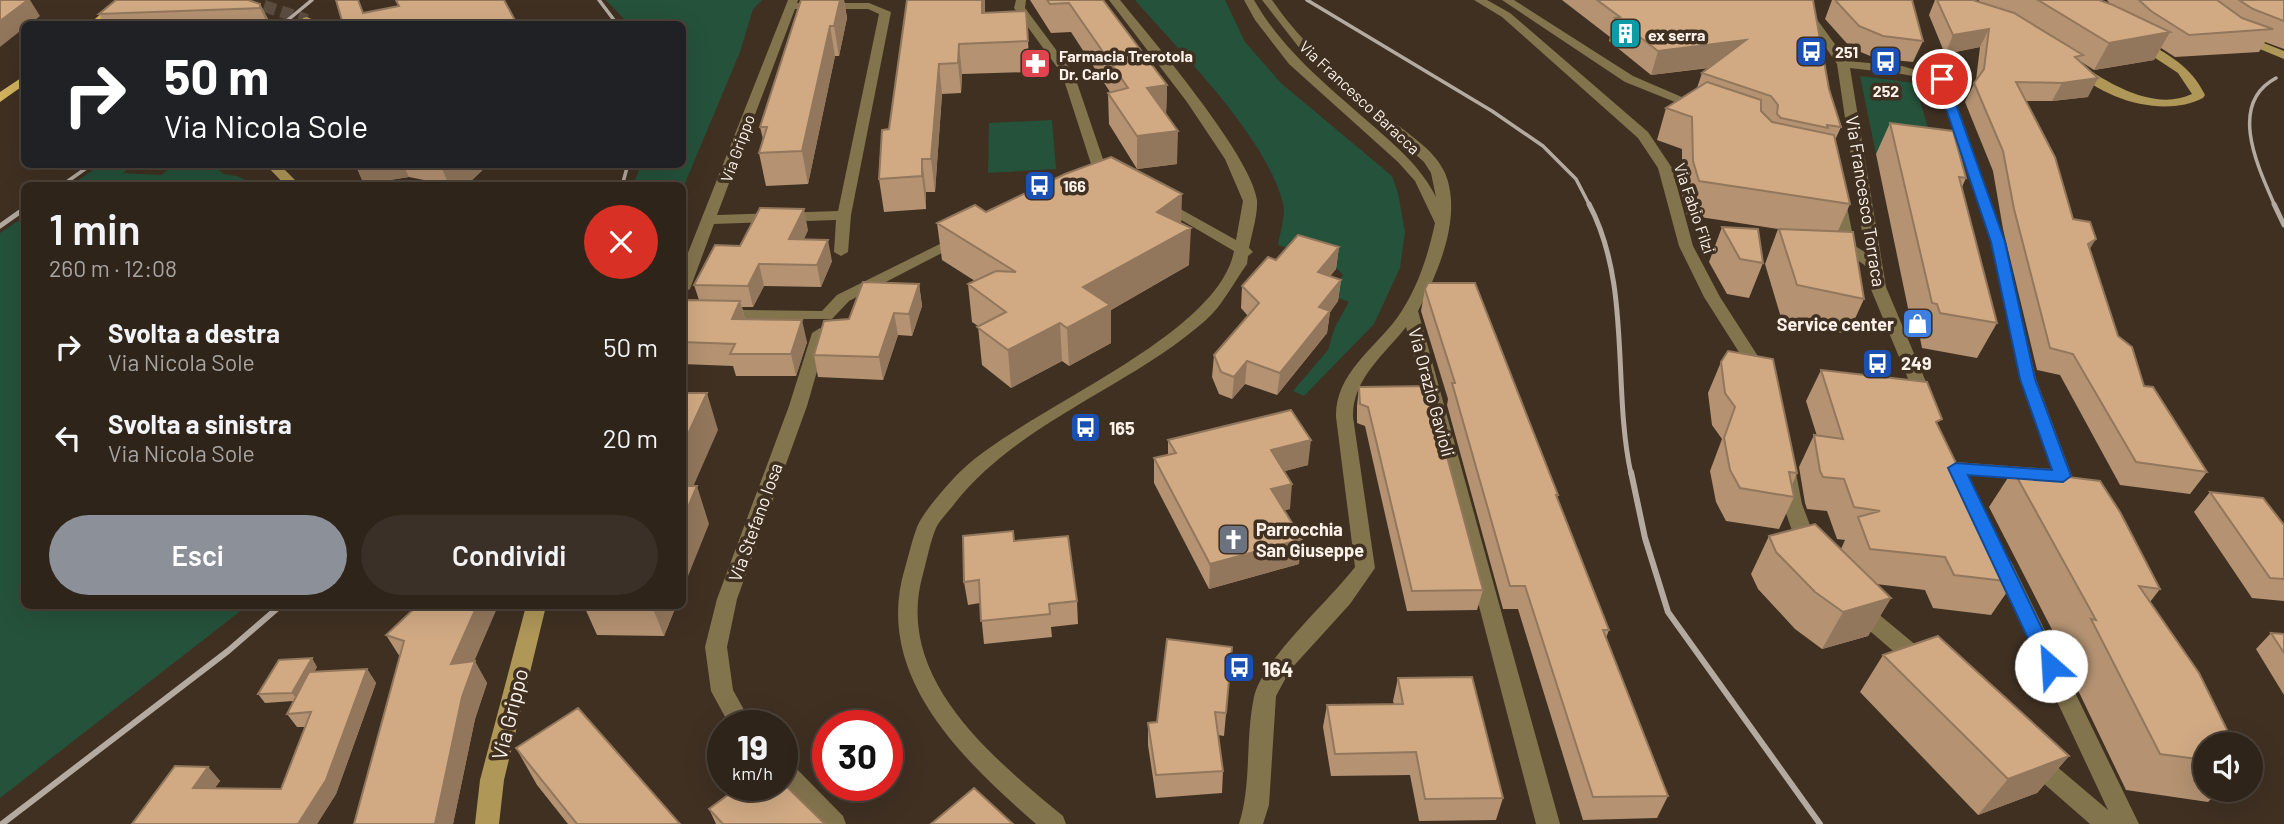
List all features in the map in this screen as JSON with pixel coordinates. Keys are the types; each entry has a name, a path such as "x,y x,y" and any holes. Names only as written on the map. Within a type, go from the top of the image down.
{"main road":[{"path":"98,21 124,0"},
{"path":"0,98 21,82"}],"street":[{"path":"1021,0 1019,8 1068,74 1095,172 1121,181"},
{"path":"1054,824 991,770 953,730 931,695 914,658 907,612 914,558 922,534 940,504 985,457 1165,347 1214,302 1246,252 1250,198 1233,160 1143,34 1114,0"},
{"name":"Via Francesco Baracca","path":"1250,0 1259,18 1293,61 1404,159 1421,180 1442,223"},
{"name":"Via Francesco Baracca","path":"1267,0 1292,37 1320,66 1420,152 1437,171 1442,187 1442,223 1433,260 1410,311"},
{"name":"Via Fabio Filzi","path":"1479,0 1506,15 1643,135 1665,169 1686,246 1712,296 1775,396"},
{"path":"1507,0 1629,79 1718,114"},
{"name":"Via Francesco Torraca","path":"1799,0 1843,64 1878,288 1901,348 1935,422"},
{"path":"792,3 869,6 885,12 844,215 841,252"},
{"name":"Via Grippo","path":"686,279 792,3"},
{"path":"2230,32 2284,55"},
{"path":"2065,59 2096,81 2131,97 2179,103 2191,101 2199,95 2196,84 2180,69 2126,37"},
{"path":"1843,64 1902,70 1942,79 1998,242 2028,379 2063,476 1954,463 1968,492"},
{"path":"275,168 290,182"},
{"path":"1834,177 1848,248 1875,265"},
{"path":"1153,199 1246,252"},
{"path":"711,219 844,215"},
{"path":"686,314 826,316 843,298 973,232"},
{"name":"Via Orazio Gavioli","path":"1251,824 1257,804 1265,695 1282,664 1343,598 1365,568 1349,441 1342,413 1347,393 1361,370 1410,311"},
{"name":"Via Orazio Gavioli","path":"1410,311 1548,824"},
{"name":"Via Stefano Iosa","path":"733,710 722,691 716,647 727,599 798,406 826,316"},
{"path":"1786,460 1793,504 1814,563 1823,571"},
{"path":"1995,550 2127,824"},
{"path":"1847,597 1933,673"},
{"name":"Via Grippo","path":"487,824 492,780 535,609"},
{"path":"2016,746 2107,824"},
{"path":"798,786 834,824"}],"green space":[{"path":"606,0 762,0 753,9 740,52 686,182 634,182 640,168 686,168 686,21 626,21"},
{"path":"1135,0 1225,0 1245,42 1282,84 1392,176 1405,232 1400,268 1374,324 1304,396 1293,391 1328,350 1335,327 1349,302 1328,294 1343,275 1328,259 1278,245 1284,207 1259,150 1219,96"},
{"path":"1860,76 1915,83 1938,163 1876,154"},
{"path":"1052,120 1056,169 988,173 989,123"},
{"path":"96,168 129,168 123,173 161,175 170,168 215,168 224,174 250,182 75,182"},
{"path":"21,219 21,609 243,609 0,798 0,233"}],"building":[{"path":"0,0 28,0 0,21"},
{"path":"116,0 248,0 260,4 260,8 99,14"},
{"path":"336,0 358,0 363,13 399,6 396,0 504,0 515,21 342,21"},
{"path":"801,0 840,0 834,26 830,26 802,151 759,153 767,127 760,127"},
{"path":"907,0 982,0 982,13 1026,11 1028,41 959,44 958,63 939,64 931,159 922,159 922,176 879,179 882,130 889,129"},
{"path":"1047,0 1103,0 1167,85 1147,88 1178,131 1137,136 1108,93 1128,88 1069,3 1050,4"},
{"path":"1597,0 1813,0 1829,89 1841,127 1827,125 1828,128 1781,118 1777,114 1778,105 1771,96 1702,73 1746,40 1658,51 1615,18 1620,17"},
{"path":"1835,0 1912,0 1923,41 1883,36 1859,26"},
{"path":"1937,0 1973,0 2014,13 2083,55 2075,57 2098,78 2062,83 2016,82 2055,157 2073,219 2090,222 2096,239 2088,244 2118,336 2132,347 2144,386 2153,387 2207,472 2136,462 2073,354 2050,348 2014,209 2003,151 1974,83 1984,69 1989,29 1953,35"},
{"path":"2038,0 2099,0 2170,32 2109,43"},
{"path":"2139,0 2217,0 2242,18 2273,29 2189,35 2151,11"},
{"path":"2239,0 2284,0 2284,21 2253,9"},
{"path":"1707,82 1761,100 1761,111 1772,122 1834,135 1850,204 1699,181 1693,161 1692,117 1666,108"},
{"path":"1890,123 1953,131 1966,178 1959,177 1997,323 1940,313 1937,304 1932,303"},
{"path":"1111,157 1182,194 1157,212 1191,228 1083,287 1110,305 1067,328 1060,323 1008,350 977,327 1006,312 968,284 996,271 1016,272 937,223 975,205 986,212 1065,174"},
{"path":"760,208 804,209 789,239 828,240 817,265 759,264 748,286 694,285 715,245 740,246"},
{"path":"1722,227 1758,229 1763,263 1740,259"},
{"path":"1779,229 1853,232 1864,299 1797,285"},
{"path":"1298,235 1339,247 1318,272 1341,280 1319,307 1330,311 1280,373 1247,361 1234,377 1221,372 1214,355 1259,303 1242,286 1268,257 1276,260"},
{"path":"863,282 919,284 909,314 894,313 879,357 814,355 824,321 849,319"},
{"path":"1428,283 1475,283 1609,630 1603,630 1668,796 1593,797 1525,586 1510,586 1452,383 1455,383 1425,289"},
{"path":"686,300 740,301 732,319 802,320 791,354 730,354 735,344 686,342"},
{"path":"1728,351 1773,359 1797,473 1789,472 1794,497 1740,488 1730,470 1724,438 1735,407 1725,393 1721,362"},
{"path":"1821,370 1927,382 1942,419 1936,422 2014,582 1954,575 1945,557 1870,549 1858,517 1880,511 1854,507 1844,479 1823,477 1820,471 1814,435 1843,439"},
{"path":"1428,386 1483,590 1412,591 1368,407 1360,404 1359,387"},
{"path":"686,393 707,393 686,438"},
{"path":"1291,410 1311,440 1271,450 1292,484 1271,489 1302,539 1210,564 1154,458 1176,453 1168,440"},
{"path":"2013,470 2100,481 2120,512 2160,589 2139,586 2199,673 2228,732 2193,732 2193,758 2160,754 2091,619 2096,620"},
{"path":"686,486 697,486 686,512"},
{"path":"2210,492 2263,498 2284,525 2284,579 2270,578"},
{"path":"1815,524 1891,598 1843,612 1815,592 1776,552 1769,536"},
{"path":"1013,531 1014,541 1068,536 1077,601 1049,604 1050,614 981,621 979,580 964,582 963,536"},
{"path":"414,609 476,609 451,664 475,661 462,697 435,824 354,824 404,641 386,635"},
{"path":"2271,633 2284,634 2284,653"},
{"path":"1938,636 2069,756 2008,779 1883,655"},
{"path":"1167,639 1232,647 1226,713 1215,712 1223,771 1156,775 1148,723 1157,722"},
{"path":"312,658 292,693 258,694 279,660"},
{"path":"367,669 326,780 298,824 132,824 175,766 208,767 193,788 281,789 311,712 287,714 309,672"},
{"path":"1472,677 1503,798 1425,799 1416,752 1335,754 1327,705 1403,704 1398,678"},
{"path":"578,708 680,824 577,824 516,748"},
{"path":"974,788 1013,824 931,824"},
{"path":"798,798 825,824 723,824 709,809 720,801 798,801"}],"tunnel":[{"path":"264,6 307,20"}],"railway":[{"path":"287,21 312,0"},
{"path":"599,0 615,21"},
{"path":"1307,0 1492,111 1543,146 1576,179 1589,204"},
{"path":"2275,206 2255,155 2250,120 2253,103 2261,89 2276,78"},
{"path":"67,182 86,168"},
{"path":"623,182 627,168"},
{"path":"1589,204 1602,235 1611,268 1619,337 1622,406 1631,474"},
{"path":"2274,204 2284,225"},
{"path":"0,226 21,211"},
{"path":"1631,472 1645,538 1668,612 1820,824"},
{"path":"2,824 228,651 277,609"}],"place":[{"name":"ex serra","path":"1625,34"},
{"name":"251","path":"1812,51"},
{"name":"252","path":"1886,61"},
{"name":"Farmacia Trerotola Dr. Carlo","path":"1036,64"},
{"name":"166","path":"1040,185"},
{"name":"Service center","path":"1917,324"},
{"name":"249","path":"1878,363"},
{"name":"165","path":"1086,428"},
{"name":"Parrocchia San Giuseppe","path":"1233,539"},
{"name":"164","path":"1239,668"}],"route":[{"path":"1942,79 1952,100 1998,242 2028,379 2063,476 1956,468 2051,666"}]}
